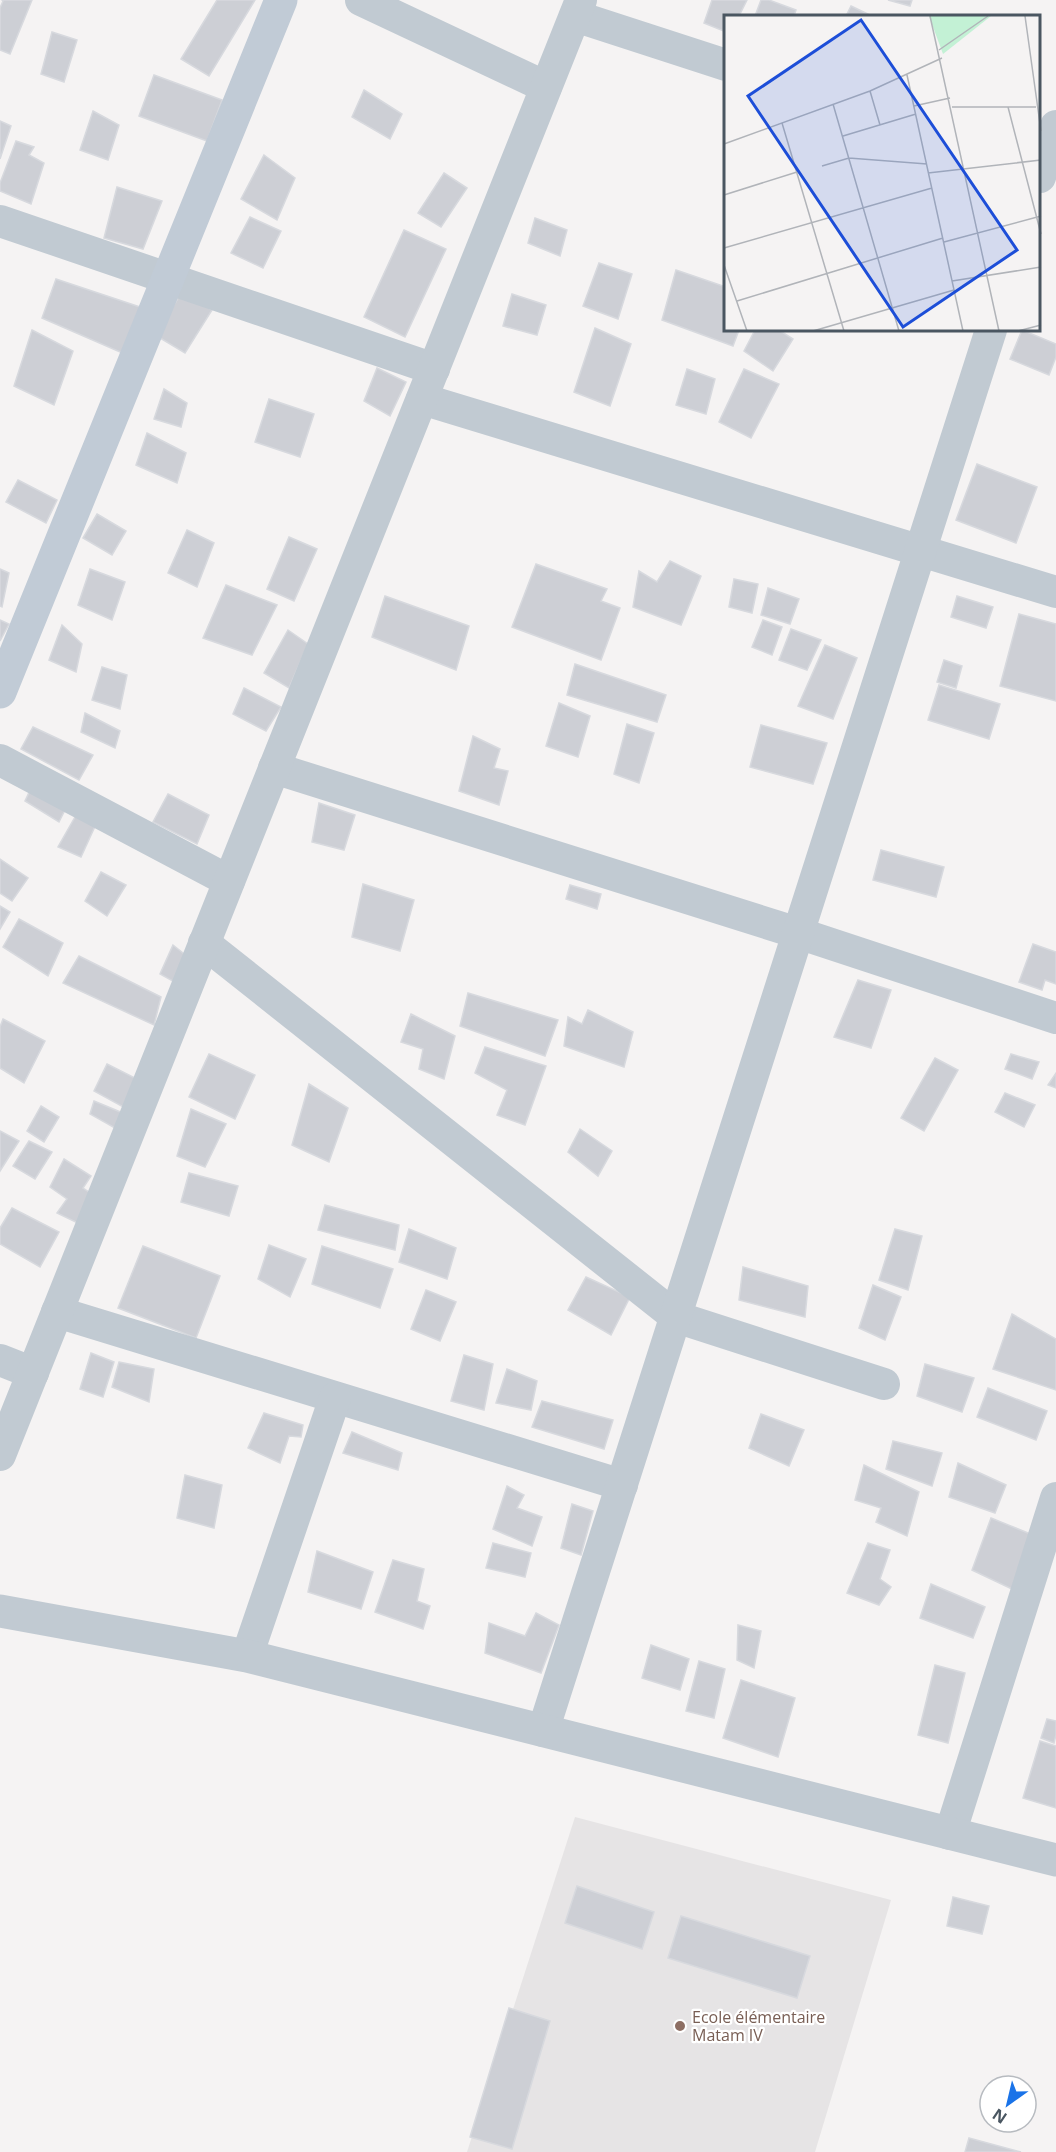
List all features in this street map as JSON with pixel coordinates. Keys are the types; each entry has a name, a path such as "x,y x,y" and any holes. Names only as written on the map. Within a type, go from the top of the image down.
{"main road":[{"path":"0,692 281,0"}],"street":[{"path":"361,0 546,87"},
{"path":"0,1455 578,8 724,64"},
{"path":"1044,172 1056,126"},
{"path":"0,221 434,369"},
{"path":"543,1731 990,332"},
{"path":"422,399 1056,592"},
{"path":"0,760 230,881"},
{"path":"274,768 798,933 1056,1018"},
{"path":"204,943 676,1317 884,1384"},
{"path":"57,1312 622,1485"},
{"path":"0,1360 33,1373"},
{"path":"246,1656 335,1398"},
{"path":"950,1834 1056,1498"},
{"path":"0,1611 246,1656 1056,1860"}],"shaded area":[{"name":"Ecole élémentaire Matam IV","path":"575,1817 891,1900 815,2152 467,2152"}],"building":[{"path":"2,0 32,0 10,54 0,50"},
{"path":"217,0 255,0 209,76 181,59"},
{"path":"712,0 747,0 740,15 724,15 724,31 704,23"},
{"path":"761,0 769,0 796,10 794,15 755,15"},
{"path":"888,0 912,0 910,6"},
{"path":"851,6 870,15 846,15"},
{"path":"52,32 77,40 64,82 41,74"},
{"path":"154,75 222,100 207,141 139,116"},
{"path":"364,90 402,114 390,139 352,117"},
{"path":"93,111 119,125 108,160 80,150"},
{"path":"0,121 11,126 0,159"},
{"path":"16,141 34,147 29,155 44,163 31,204 0,191 0,183"},
{"path":"264,155 295,178 277,220 241,199"},
{"path":"444,173 467,188 441,227 418,213"},
{"path":"117,187 162,201 143,249 104,238"},
{"path":"250,217 281,231 263,268 231,253"},
{"path":"535,218 567,230 560,256 528,243"},
{"path":"404,230 446,249 405,337 364,317"},
{"path":"599,263 632,274 618,319 583,306"},
{"path":"676,270 724,286 724,332 738,332 733,346 662,320"},
{"path":"56,279 146,309 127,355 42,318"},
{"path":"182,292 212,310 185,353 155,335"},
{"path":"512,294 546,305 537,335 503,326"},
{"path":"595,328 631,344 610,406 574,392"},
{"path":"32,330 73,351 54,405 14,386"},
{"path":"754,332 782,332 793,339 773,371 744,351"},
{"path":"1021,332 1027,332 1056,344 1056,357 1049,375 1010,359"},
{"path":"377,368 406,382 390,416 364,401"},
{"path":"687,369 715,379 706,414 676,405"},
{"path":"744,369 779,384 751,438 719,422"},
{"path":"164,389 187,403 181,427 154,419"},
{"path":"269,399 314,414 300,457 255,442"},
{"path":"147,433 186,453 177,483 136,465"},
{"path":"977,464 1037,487 1016,543 956,520"},
{"path":"18,480 57,500 46,523 6,502"},
{"path":"97,514 126,531 112,555 83,538"},
{"path":"187,530 214,543 197,587 168,573"},
{"path":"289,537 317,549 294,601 267,589"},
{"path":"670,561 701,576 681,625 633,607 639,571 657,582"},
{"path":"536,564 607,589 601,601 620,608 601,660 512,627"},
{"path":"0,569 9,573 2,607 0,606"},
{"path":"90,569 125,582 112,620 78,605"},
{"path":"734,579 758,584 752,613 729,607"},
{"path":"226,585 277,605 252,655 203,638"},
{"path":"768,588 799,599 790,624 761,615"},
{"path":"385,596 469,626 456,670 372,637"},
{"path":"957,596 993,607 986,628 951,617"},
{"path":"1019,614 1056,624 1056,701 1000,686"},
{"path":"0,620 9,624 0,641"},
{"path":"763,620 782,627 772,655 752,647"},
{"path":"62,625 82,644 76,672 49,660"},
{"path":"791,629 821,640 807,670 779,660"},
{"path":"288,630 308,644 289,688 264,673"},
{"path":"825,645 857,658 833,719 798,706"},
{"path":"944,660 962,666 956,688 937,682"},
{"path":"575,664 666,695 657,722 567,695"},
{"path":"102,667 127,675 120,709 92,700"},
{"path":"939,685 1000,704 989,739 928,720"},
{"path":"244,688 281,707 266,731 233,714"},
{"path":"559,703 590,716 578,757 546,746"},
{"path":"85,713 120,731 115,748 81,732"},
{"path":"627,724 654,733 639,783 614,774"},
{"path":"761,725 827,743 813,784 750,767"},
{"path":"33,727 93,755 79,780 21,749"},
{"path":"473,736 500,749 494,768 508,771 499,805 459,791"},
{"path":"35,780 68,804 59,822 25,801"},
{"path":"168,794 209,815 197,844 153,822"},
{"path":"319,803 355,815 344,850 312,842"},
{"path":"79,810 97,822 81,857 58,847"},
{"path":"881,850 944,867 936,897 873,880"},
{"path":"0,859 28,878 12,901 0,893"},
{"path":"101,872 126,885 107,916 85,901"},
{"path":"363,884 414,900 400,951 352,937"},
{"path":"570,885 601,894 597,909 566,899"},
{"path":"0,906 10,912 0,929"},
{"path":"19,919 63,943 48,976 3,947"},
{"path":"1033,944 1056,952 1056,984 1045,980 1042,990 1019,982"},
{"path":"173,945 188,957 178,984 160,974"},
{"path":"79,956 161,997 154,1025 63,983"},
{"path":"858,980 891,990 871,1048 834,1037"},
{"path":"468,993 558,1020 545,1056 460,1026"},
{"path":"588,1010 633,1032 624,1067 564,1046 568,1017 582,1024"},
{"path":"411,1014 455,1036 444,1079 419,1069 423,1049 401,1042"},
{"path":"3,1019 45,1041 24,1083 0,1068 0,1027"},
{"path":"485,1047 546,1066 525,1125 497,1115 507,1090 475,1073"},
{"path":"209,1054 255,1075 235,1119 189,1097"},
{"path":"1011,1054 1039,1062 1032,1079 1005,1069"},
{"path":"935,1058 958,1070 924,1131 901,1118"},
{"path":"107,1064 141,1081 127,1109 94,1091"},
{"path":"1056,1073 1056,1088 1048,1085"},
{"path":"309,1084 348,1108 329,1162 292,1145"},
{"path":"1005,1093 1035,1105 1024,1127 995,1112"},
{"path":"94,1101 130,1116 122,1132 90,1114"},
{"path":"41,1106 59,1117 44,1142 27,1131"},
{"path":"191,1109 226,1124 205,1167 177,1156"},
{"path":"580,1129 612,1151 598,1176 568,1152"},
{"path":"0,1131 19,1141 0,1171"},
{"path":"29,1141 52,1152 35,1179 13,1166"},
{"path":"64,1159 91,1176 83,1188 98,1198 84,1226 57,1213 67,1199 50,1187"},
{"path":"189,1173 238,1186 229,1216 181,1202"},
{"path":"325,1205 399,1225 395,1250 318,1230"},
{"path":"12,1208 59,1232 40,1267 0,1244 0,1228"},
{"path":"409,1229 456,1248 447,1279 399,1262"},
{"path":"895,1229 922,1236 908,1290 879,1280"},
{"path":"269,1245 306,1259 290,1297 258,1279"},
{"path":"143,1246 220,1276 196,1338 118,1308"},
{"path":"322,1246 393,1269 380,1308 312,1284"},
{"path":"743,1267 808,1286 805,1317 739,1300"},
{"path":"586,1277 630,1297 611,1335 568,1310"},
{"path":"873,1285 901,1297 885,1340 859,1328"},
{"path":"426,1290 456,1302 440,1341 411,1329"},
{"path":"1012,1314 1056,1339 1056,1390 993,1369"},
{"path":"91,1353 114,1362 103,1397 80,1389"},
{"path":"464,1355 493,1364 484,1410 451,1401"},
{"path":"119,1362 154,1369 149,1402 112,1387"},
{"path":"925,1364 974,1378 962,1412 917,1396"},
{"path":"507,1369 537,1381 531,1410 496,1403"},
{"path":"988,1388 1047,1411 1036,1440 977,1417"},
{"path":"542,1401 613,1420 604,1449 532,1427"},
{"path":"264,1413 303,1425 301,1437 289,1436 280,1463 248,1448"},
{"path":"761,1414 804,1430 789,1466 749,1448"},
{"path":"352,1432 402,1453 398,1470 343,1453"},
{"path":"893,1441 942,1453 932,1486 886,1469"},
{"path":"958,1463 1006,1485 995,1513 949,1497"},
{"path":"864,1465 919,1492 907,1536 876,1522 881,1508 855,1500"},
{"path":"185,1475 222,1485 214,1528 177,1518"},
{"path":"507,1486 524,1495 517,1508 542,1517 532,1546 493,1529"},
{"path":"572,1504 593,1511 581,1555 561,1548"},
{"path":"991,1518 1033,1535 1016,1591 972,1570"},
{"path":"493,1543 531,1553 525,1577 486,1568"},
{"path":"868,1543 890,1550 880,1579 891,1587 879,1605 847,1593"},
{"path":"317,1551 373,1572 361,1609 308,1592"},
{"path":"393,1560 424,1569 417,1601 430,1606 423,1629 375,1612"},
{"path":"931,1584 985,1607 973,1638 920,1618"},
{"path":"536,1613 559,1625 541,1673 485,1653 489,1623 525,1636"},
{"path":"738,1625 761,1631 754,1668 737,1660"},
{"path":"651,1645 689,1659 680,1690 642,1678"},
{"path":"699,1661 725,1669 714,1718 686,1711"},
{"path":"935,1665 965,1673 948,1743 918,1735"},
{"path":"741,1680 795,1698 778,1757 723,1738"},
{"path":"1047,1719 1056,1721 1054,1743 1041,1738"},
{"path":"1040,1741 1056,1746 1056,1808 1023,1798"},
{"path":"577,1886 654,1912 642,1949 565,1923"},
{"path":"953,1897 989,1906 982,1934 947,1926"},
{"path":"681,1916 810,1956 797,1998 668,1958"},
{"path":"509,2008 550,2021 512,2149 470,2137"},
{"path":"969,2138 1021,2152 965,2152"}],"place":[{"name":"Ecole élémentaire Matam IV","path":"680,2026"}]}
